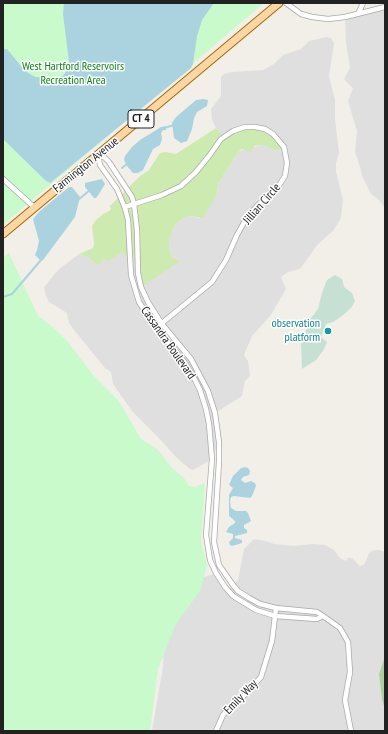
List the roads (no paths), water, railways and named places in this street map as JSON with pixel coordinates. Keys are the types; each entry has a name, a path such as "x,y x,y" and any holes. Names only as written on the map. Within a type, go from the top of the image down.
{"main road":[{"name":"Farmington Avenue","path":"3,234 279,3"}],"street":[{"path":"286,3 297,12 319,19 337,19 385,7"},
{"path":"358,14 363,3"},
{"name":"Jillian Circle","path":"125,207 162,195 181,186 196,172 221,139 233,131 245,127 265,129 273,134 284,147 287,163 285,176 276,190 257,206 246,220 237,235 226,260 212,282 156,328"},
{"name":"Cassandra Boulevard","path":"275,616 256,610 233,596 216,573 210,560 206,535 212,459 210,430 206,409 200,390 185,363 156,328 139,302 134,289 130,265 128,220 125,207 117,189 100,165 98,155 104,157 109,162 132,197 137,230 138,273 141,287 148,302 162,323 184,349 201,376 208,391 215,413 220,462 214,542 219,564 226,577 238,591 260,604 276,608"},
{"path":"3,179 34,207"},
{"path":"276,608 317,612 340,628 348,642 350,672 346,700 351,731"},
{"name":"Emily Way","path":"216,731 223,715 233,704 246,694 260,677 272,641 276,608"},
{"path":"275,616 317,619 323,616"}],"water":[{"name":"West Hartford Reservoirs Recreation Area","path":"64,3 214,3 202,20 197,36 193,64 191,68 50,183 45,180 3,139 3,49 7,49 25,71 35,77 63,76 67,70 69,62 63,14"},
{"path":"196,100 208,100 207,106 197,112 187,141 181,143 174,138 172,123 176,117"},
{"path":"166,126 166,130 163,130 161,133 162,139 160,145 153,149 143,170 138,173 133,173 124,160 125,156 140,140 161,127"},
{"path":"102,179 105,184 96,198 94,198 85,187 85,183"},
{"path":"69,187 72,187 80,197 75,217 41,261 35,255 39,241 33,219 40,211"},
{"path":"245,467 250,471 249,475 243,477 241,480 245,483 251,481 255,483 256,486 252,496 250,498 234,496 231,497 230,501 231,508 236,511 246,511 251,521 244,525 247,533 235,536 235,538 242,540 242,543 232,546 229,542 233,538 233,534 226,532 229,527 235,523 235,521 229,516 229,495 233,488 229,485 233,476 241,468"}],"waterway":[{"path":"164,128 174,125"},
{"path":"122,168 127,164"},
{"path":"78,200 90,190"},
{"path":"3,297 12,294 41,260"}],"place":[{"name":"observation platform","path":"328,331"}]}
